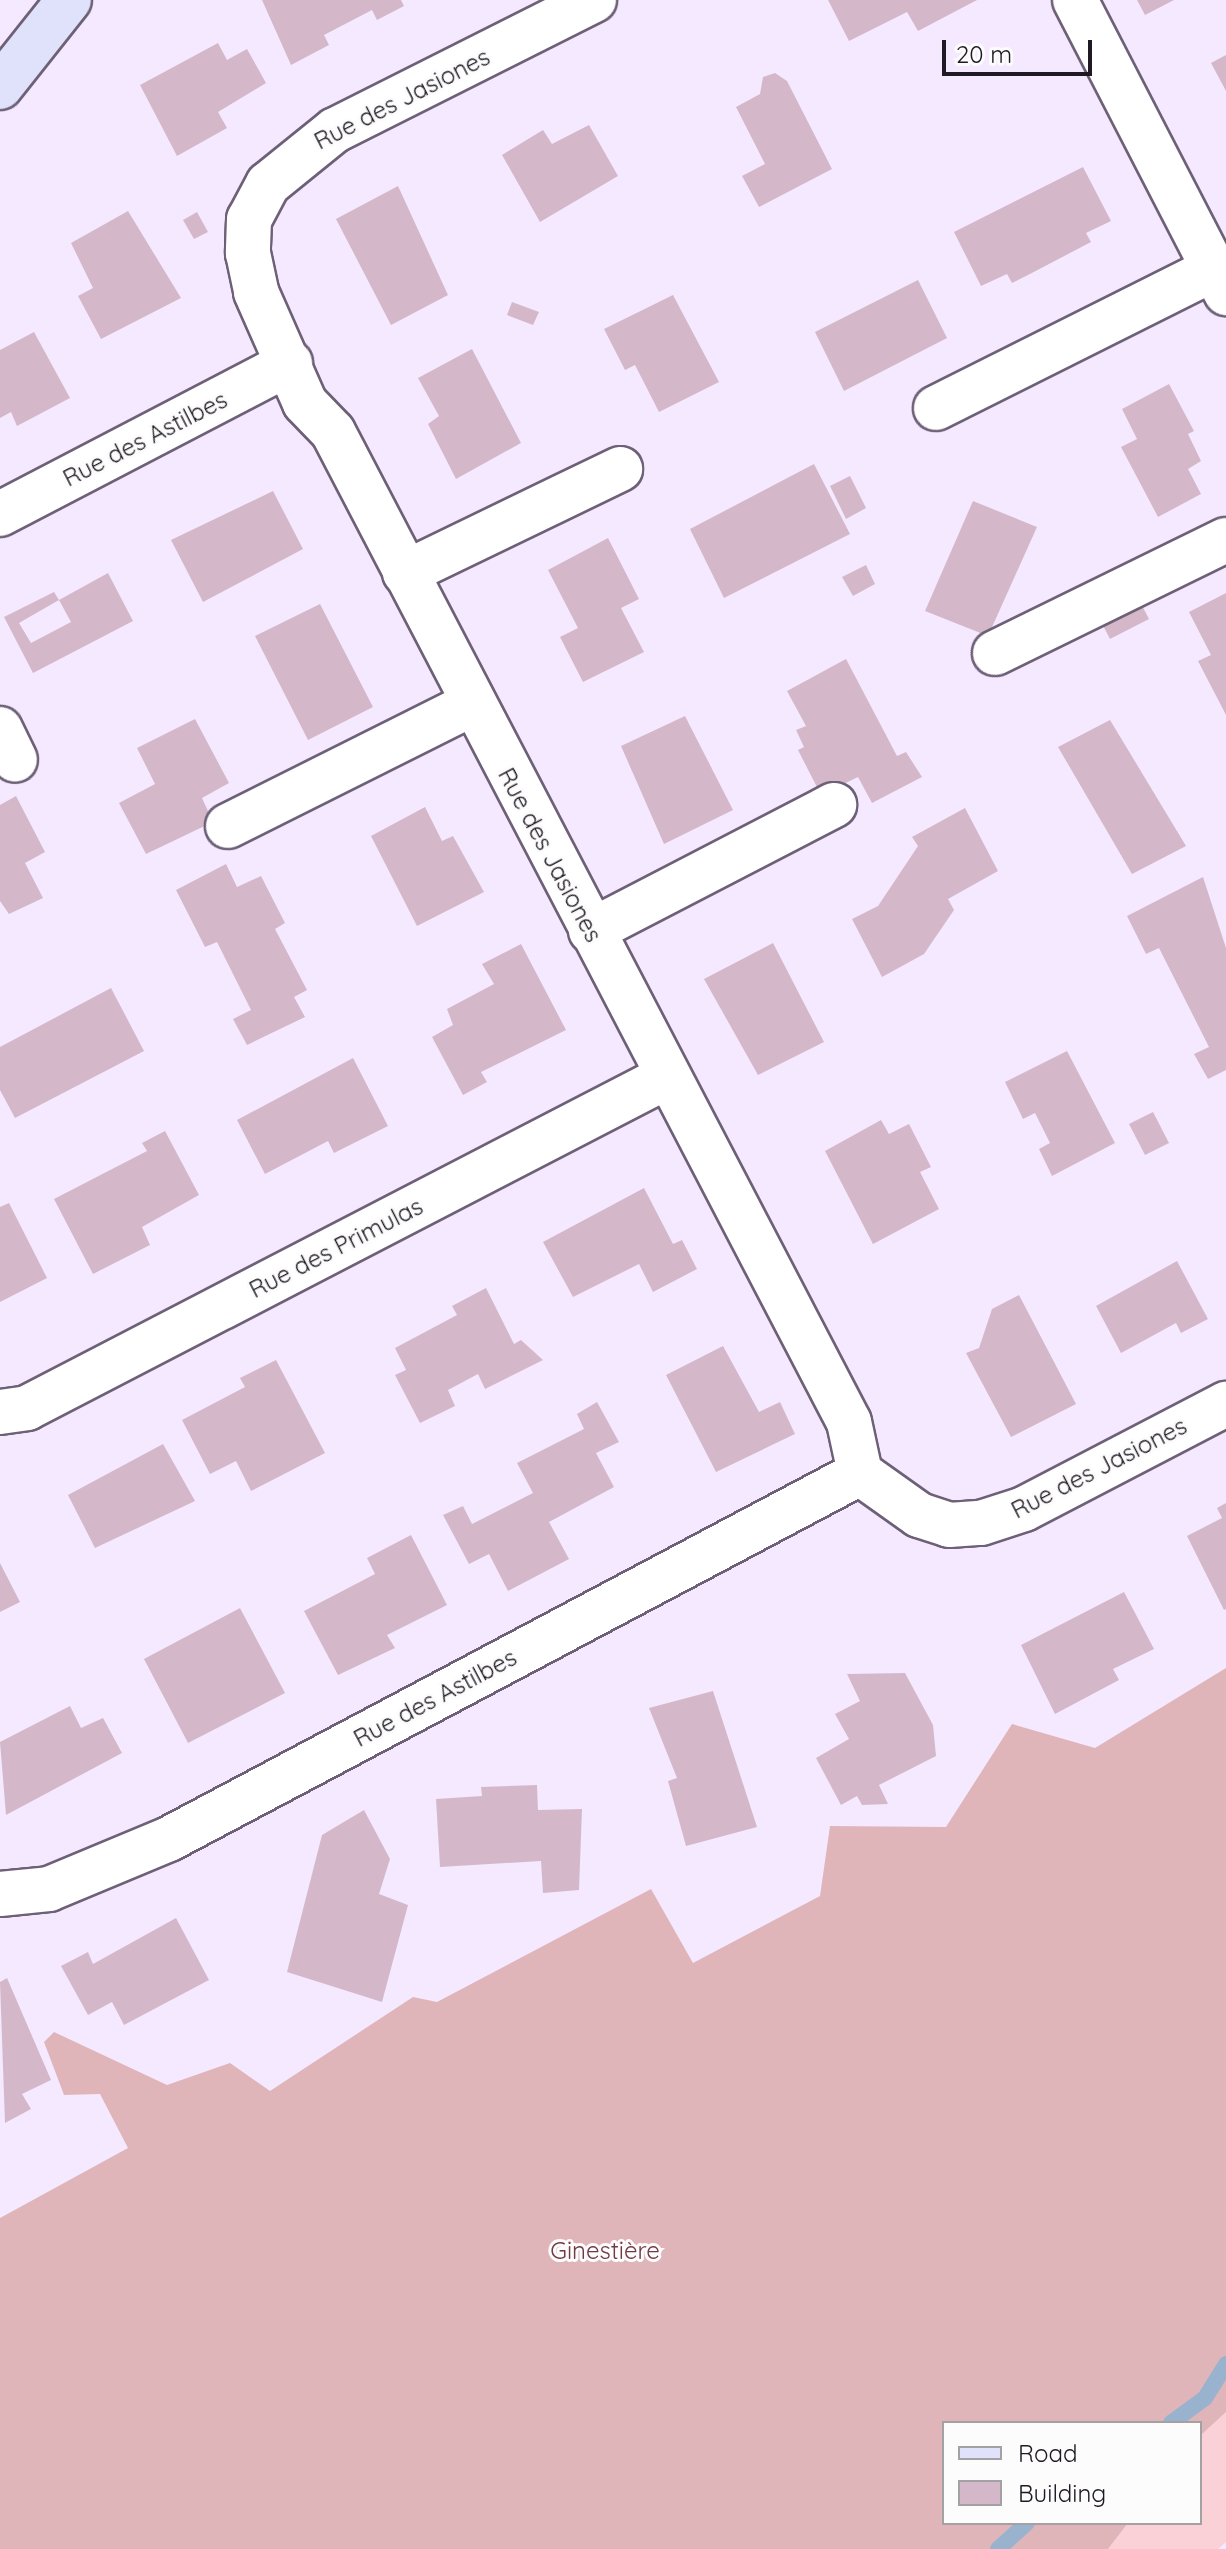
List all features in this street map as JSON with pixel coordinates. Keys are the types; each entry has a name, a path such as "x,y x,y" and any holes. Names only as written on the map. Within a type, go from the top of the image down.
{"main road":[{"path":"8,72 69,0"}],"street":[{"path":"936,408 1220,281 1075,0"},
{"name":"Rue des Jasiones","path":"583,6 335,130 268,184 249,219 248,253 256,292 290,363 305,403 333,432 470,705 849,1422 860,1473 919,1515 949,1525 981,1523 1024,1509 1226,1404"},
{"name":"Rue des Astilbes","path":"0,514 290,363"},
{"path":"405,573 620,469"},
{"path":"995,653 1226,540"},
{"path":"228,826 470,705"},
{"path":"591,931 834,805"},
{"name":"Rue des Primulas","path":"0,1412 27,1408 668,1076"},
{"name":"Rue des Astilbes","path":"0,1894 49,1889 169,1839 860,1473"}],"shaded area":[{"path":"1226,2412 1226,2542 1218,2549 1108,2549 1126,2525 1202,2525 1202,2434"}],"green space":[{"name":"Ginestière","path":"1226,1668 1226,2412 1202,2434 1202,2421 942,2421 942,2525 1126,2525 1108,2549 0,2549 0,2218 128,2148 100,2094 64,2095 44,2042 54,2032 167,2085 230,2063 270,2091 413,1997 437,2002 651,1889 693,1963 820,1896 830,1826 946,1827 1012,1724 1095,1748"}],"building":[{"path":"262,0 401,0 404,6 377,20 372,10 324,35 329,45 291,65"},
{"path":"828,0 977,0 918,31 907,12 849,41"},
{"path":"1137,0 1174,0 1145,15"},
{"path":"218,43 227,60 247,49 266,83 218,112 227,128 177,156 140,85"},
{"path":"1226,55 1226,91 1211,63"},
{"path":"775,73 787,81 832,169 759,207 742,176 765,164 736,107 760,94 763,77"},
{"path":"589,125 618,176 540,222 502,155 543,130 552,144"},
{"path":"1083,167 1111,221 1086,233 1091,242 1012,283 1007,274 981,286 954,232"},
{"path":"398,186 448,295 391,325 336,219"},
{"path":"128,211 181,298 101,339 78,296 93,288 71,243"},
{"path":"197,212 208,232 194,239 183,220"},
{"path":"918,280 947,338 844,391 815,332"},
{"path":"673,295 719,382 659,412 635,365 625,370 604,329"},
{"path":"512,302 539,312 533,325 507,315"},
{"path":"34,332 70,398 17,426 11,412 0,418 0,350"},
{"path":"472,349 521,443 456,479 428,424 439,416 418,378"},
{"path":"1169,384 1194,431 1188,434 1201,461 1188,469 1201,494 1158,517 1121,447 1137,439 1122,409"},
{"path":"814,464 850,534 724,598 690,529"},
{"path":"850,476 866,508 846,519 830,486"},
{"path":"273,491 303,549 203,602 171,540"},
{"path":"973,501 1037,527 988,636 925,611"},
{"path":"608,538 639,599 621,608 644,652 583,682 560,637 578,628 548,570"},
{"path":"866,565 875,584 853,596 842,577"},
{"path":"108,573 133,621 33,673 4,617 54,592 59,600","holes":["59,600 71,622 31,643 19,623"]},
{"path":"1226,593 1226,715 1198,661 1211,655 1189,612"},
{"path":"1137,596 1149,619 1110,639 1098,616"},
{"path":"320,604 373,707 308,740 255,636"},
{"path":"846,659 897,756 906,752 922,777 872,803 858,777 821,795 798,750 804,747 796,730 806,726 787,691"},
{"path":"685,716 733,810 664,844 621,746"},
{"path":"195,719 229,783 202,798 213,822 146,854 119,803 155,784 137,748"},
{"path":"1110,720 1186,846 1132,874 1058,747"},
{"path":"16,796 45,852 25,863 43,898 9,914 0,901 0,805"},
{"path":"425,807 442,841 453,836 484,892 417,926 371,836"},
{"path":"965,808 998,871 948,899 954,910 924,954 882,977 852,919 878,906 918,846 912,837"},
{"path":"226,864 237,887 261,876 285,923 275,929 307,990 294,997 305,1017 247,1045 233,1019 251,1010 217,942 205,947 176,890"},
{"path":"1203,877 1226,948 1226,1070 1208,1079 1194,1054 1209,1047 1159,948 1146,954 1127,916"},
{"path":"773,943 824,1042 758,1075 704,979"},
{"path":"521,944 566,1030 481,1072 487,1082 463,1095 432,1037 453,1025 447,1009 494,984 482,964"},
{"path":"111,988 144,1051 15,1118 0,1090 0,1047"},
{"path":"1067,1051 1115,1143 1052,1176 1039,1149 1050,1143 1035,1113 1023,1119 1005,1082"},
{"path":"353,1058 388,1126 334,1153 328,1141 265,1174 237,1120"},
{"path":"1153,1112 1169,1143 1145,1155 1129,1124"},
{"path":"881,1120 889,1134 909,1124 931,1167 920,1172 939,1209 873,1244 825,1151"},
{"path":"165,1131 199,1195 142,1227 150,1245 93,1274 54,1199 147,1151 142,1143"},
{"path":"644,1188 673,1244 682,1240 697,1269 653,1292 639,1264 573,1297 543,1242"},
{"path":"9,1203 47,1278 0,1302 0,1207"},
{"path":"1177,1261 1208,1319 1181,1333 1176,1323 1121,1353 1096,1306"},
{"path":"486,1288 514,1344 521,1340 543,1360 485,1389 478,1374 448,1390 455,1406 420,1423 395,1375 406,1370 395,1348 457,1315 452,1306"},
{"path":"1019,1295 1076,1404 1011,1437 966,1353 979,1348 992,1309"},
{"path":"723,1346 759,1412 780,1402 795,1434 716,1472 666,1375"},
{"path":"276,1360 325,1453 251,1491 236,1461 210,1474 182,1420 245,1387 240,1378"},
{"path":"597,1402 619,1442 596,1453 614,1487 549,1522 569,1559 508,1591 489,1554 469,1564 443,1515 463,1506 472,1524 533,1493 517,1463 584,1429 577,1414"},
{"path":"163,1444 195,1501 95,1548 68,1495"},
{"path":"1226,1503 1224,1610 1187,1536 1222,1518 1217,1508"},
{"path":"411,1535 447,1605 387,1635 395,1648 338,1675 304,1611 375,1574 367,1558"},
{"path":"0,1563 20,1602 0,1612"},
{"path":"1124,1592 1154,1649 1113,1669 1119,1680 1055,1714 1021,1645"},
{"path":"240,1608 285,1693 188,1743 144,1659"},
{"path":"905,1673 933,1725 936,1756 879,1785 888,1804 862,1805 857,1796 841,1805 816,1758 849,1739 835,1714 860,1701 847,1674"},
{"path":"713,1691 757,1827 686,1846 668,1781 677,1778 649,1708"},
{"path":"70,1706 81,1728 103,1718 122,1753 6,1815 0,1742"},
{"path":"537,1785 538,1810 582,1809 579,1890 543,1893 541,1861 440,1867 436,1799 482,1796 481,1787"},
{"path":"364,1810 390,1859 379,1894 408,1905 382,2002 287,1972 322,1835"},
{"path":"176,1918 209,1980 124,2025 112,2002 88,2015 61,1966 88,1952 93,1964"},
{"path":"7,1978 51,2080 22,2094 31,2109 5,2123 0,1982"}],"waterway":[{"path":"1174,2421 1205,2398 1226,2364"},
{"path":"998,2549 1025,2525"}]}
